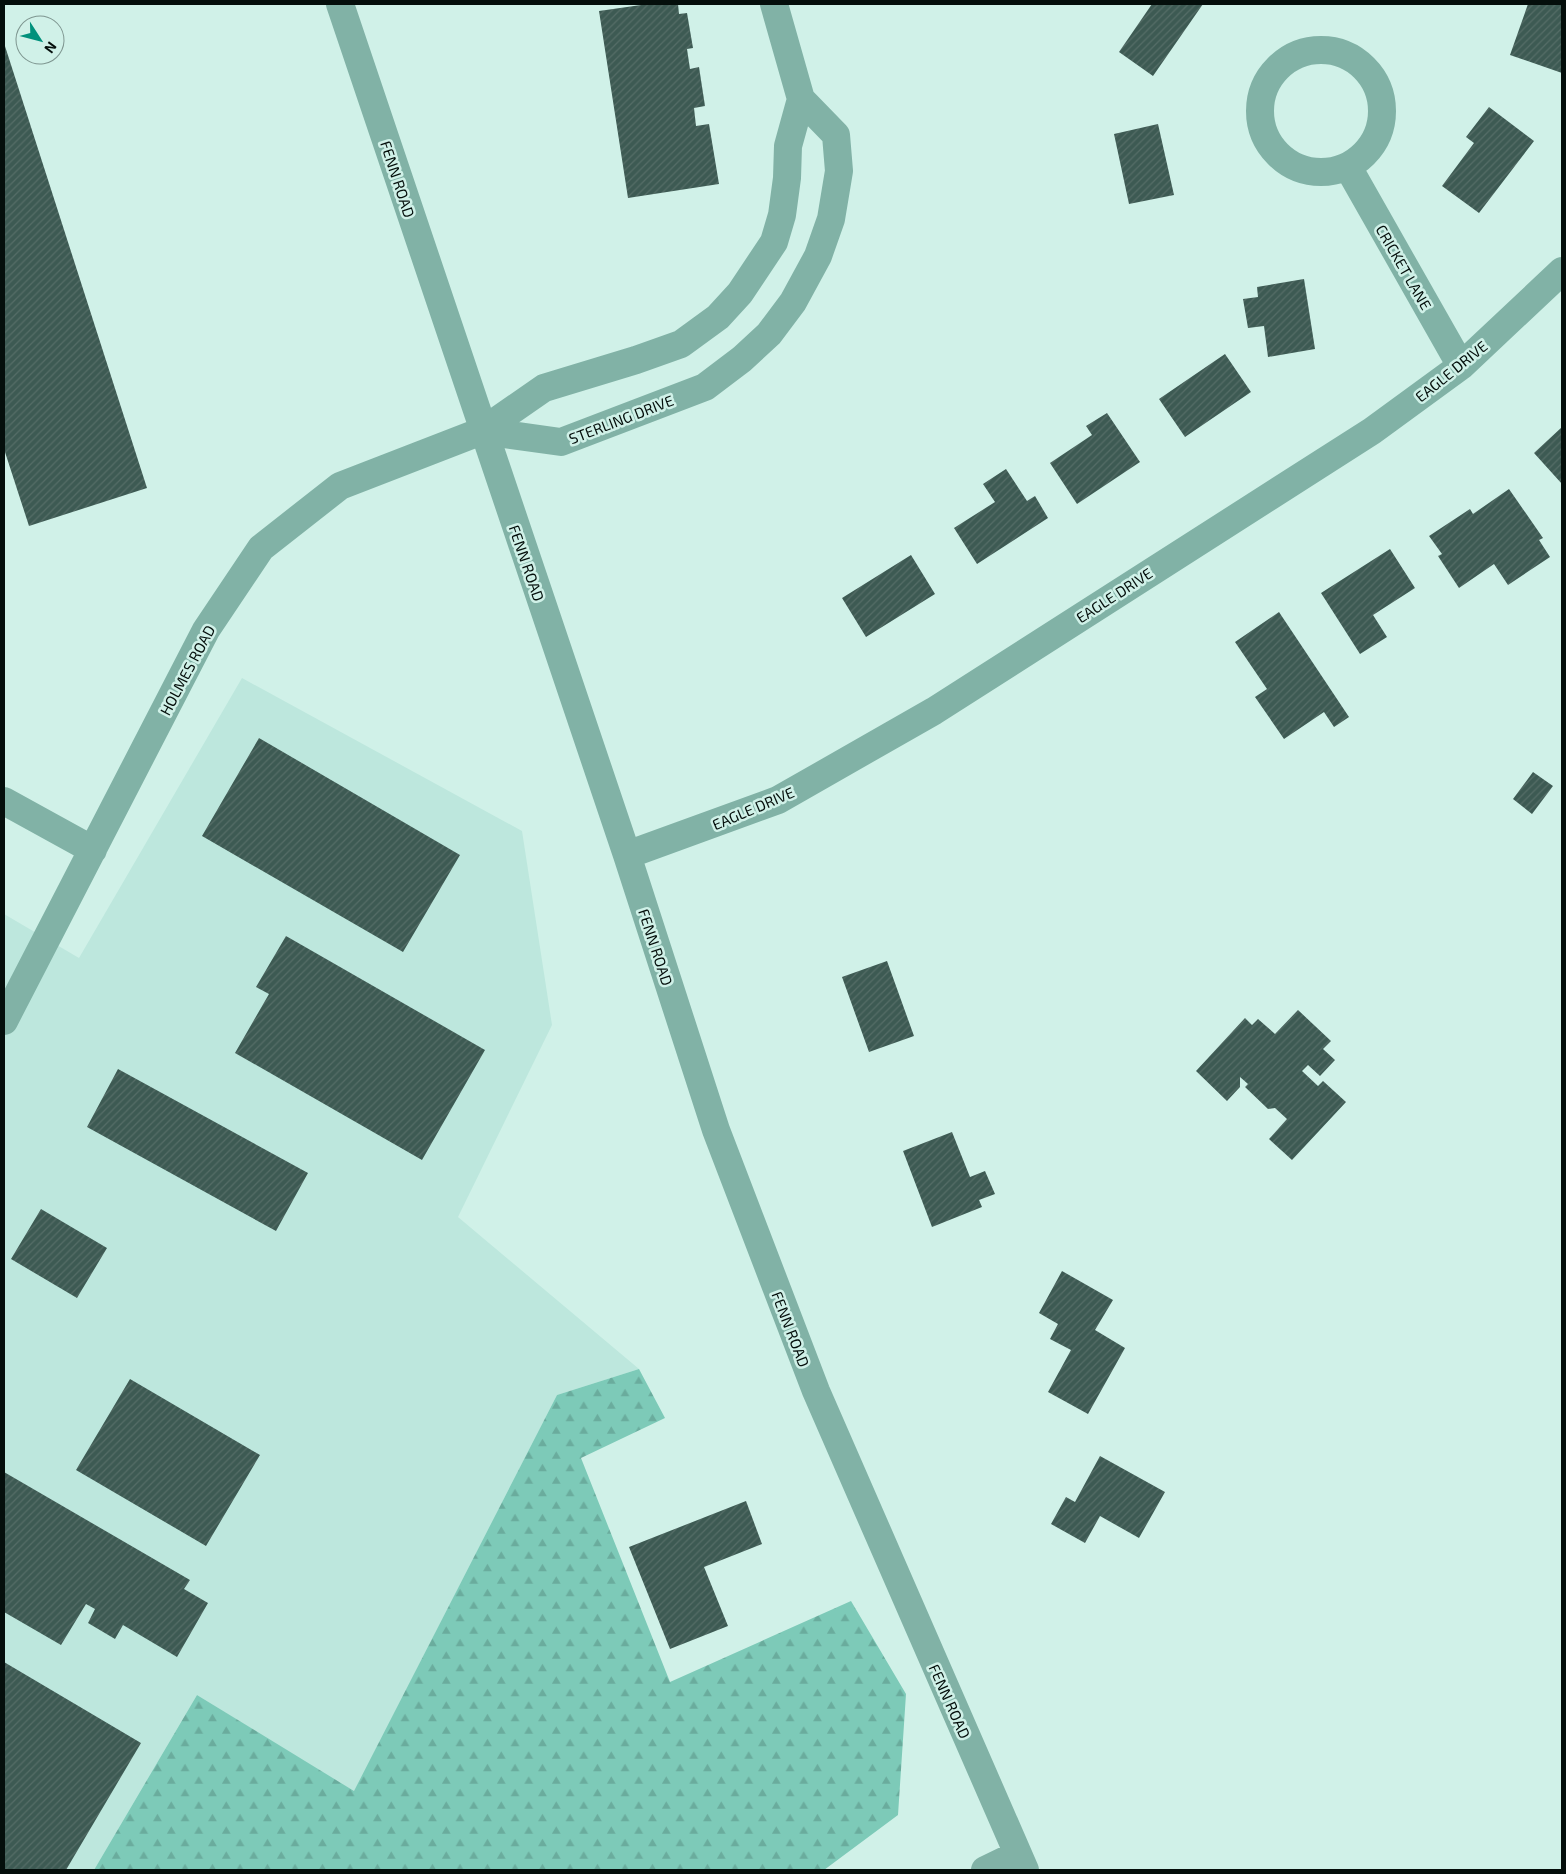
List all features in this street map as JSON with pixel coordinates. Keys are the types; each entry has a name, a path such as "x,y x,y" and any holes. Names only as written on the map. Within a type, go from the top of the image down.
{"street":[{"name":"FENN ROAD","path":"340,4 626,855 716,1130 795,1340 886,1556 1022,1862"},
{"name":"STERLING DRIVE","path":"482,431 561,442 706,387 770,334 793,302 818,256 832,219 839,171 836,135 801,98 774,4"},
{"path":"1315,50 1334,51 1352,57 1367,69 1377,85 1383,104 1382,123 1376,141 1364,156 1348,167 1329,172 1310,172 1292,165 1276,154 1265,137 1260,119 1261,100 1268,81 1280,66 1297,55 1315,50"},
{"path":"482,431 544,388 681,344 718,317 740,293 774,242 782,215 787,178 788,146 801,98"},
{"name":"CRICKET LANE","path":"1348,167 1461,366"},
{"name":"EAGLE DRIVE","path":"626,855 778,800 934,710 1372,431 1461,366 1562,271"},
{"name":"HOLMES ROAD","path":"4,1021 206,630 261,548 340,486 482,431"},
{"path":"4,801 93,850"},
{"path":"985,1870 1022,1862"}],"shaded area":[{"path":"242,678 522,831 552,1025 458,1217 639,1369 557,1395 354,1792 197,1695 94,1870 4,1870 4,914 79,958"}],"green space":[{"path":"639,1369 665,1418 581,1458 670,1682 851,1601 906,1694 898,1815 824,1870 94,1870 197,1695 354,1791 557,1395"}],"building":[{"path":"648,4 678,4 679,14 687,13 693,48 687,49 690,69 699,67 705,106 694,108 696,126 709,124 719,184 628,198 599,11"},
{"path":"1152,4 1203,4 1153,76 1119,52"},
{"path":"1528,4 1562,4 1562,73 1510,55"},
{"path":"4,43 147,488 29,526 4,449"},
{"path":"1489,107 1534,141 1479,213 1442,186 1474,143 1466,137"},
{"path":"1158,124 1174,195 1129,204 1114,134"},
{"path":"1304,279 1315,349 1268,357 1264,326 1248,328 1243,299 1258,297 1257,287"},
{"path":"1225,354 1251,392 1185,437 1159,399"},
{"path":"1107,413 1140,462 1077,504 1050,463 1092,435 1086,426"},
{"path":"1562,427 1562,484 1534,453"},
{"path":"1006,469 1027,501 1035,496 1048,518 977,564 954,528 995,502 983,484"},
{"path":"1509,489 1543,538 1539,540 1550,557 1508,585 1494,564 1459,588 1438,556 1442,554 1429,536 1470,509 1473,514"},
{"path":"1390,549 1415,588 1373,615 1387,637 1360,654 1321,593"},
{"path":"911,555 935,594 866,637 842,598"},
{"path":"1279,612 1349,717 1334,727 1324,712 1284,739 1255,697 1267,689 1235,642"},
{"path":"259,738 460,855 403,952 202,836"},
{"path":"1533,772 1553,786 1532,814 1513,799"},
{"path":"286,936 485,1050 422,1160 235,1053 269,994 256,987"},
{"path":"887,961 914,1036 869,1052 842,977"},
{"path":"1298,1010 1331,1041 1323,1049 1335,1060 1320,1076 1308,1065 1302,1071 1318,1086 1323,1081 1346,1102 1292,1160 1269,1139 1287,1119 1275,1108 1268,1109 1245,1087 1248,1084 1240,1077 1240,1087 1227,1101 1196,1071 1245,1018 1252,1025 1258,1019 1275,1034"},
{"path":"118,1069 308,1173 276,1231 87,1127"},
{"path":"952,1132 970,1177 985,1171 995,1194 979,1200 982,1207 932,1227 903,1151"},
{"path":"41,1209 107,1248 77,1298 11,1259"},
{"path":"1062,1271 1113,1300 1095,1330 1125,1348 1088,1414 1048,1392 1071,1350 1050,1339 1058,1324 1039,1313"},
{"path":"130,1379 260,1455 206,1546 76,1470"},
{"path":"1100,1456 1165,1492 1139,1538 1100,1516 1085,1543 1051,1524 1066,1497 1075,1502"},
{"path":"4,1472 190,1580 184,1589 208,1603 177,1657 123,1625 115,1639 88,1623 95,1609 86,1604 61,1645 4,1612"},
{"path":"746,1501 762,1544 704,1567 728,1626 670,1649 629,1547"},
{"path":"4,1662 141,1743 66,1870 4,1870"}]}
